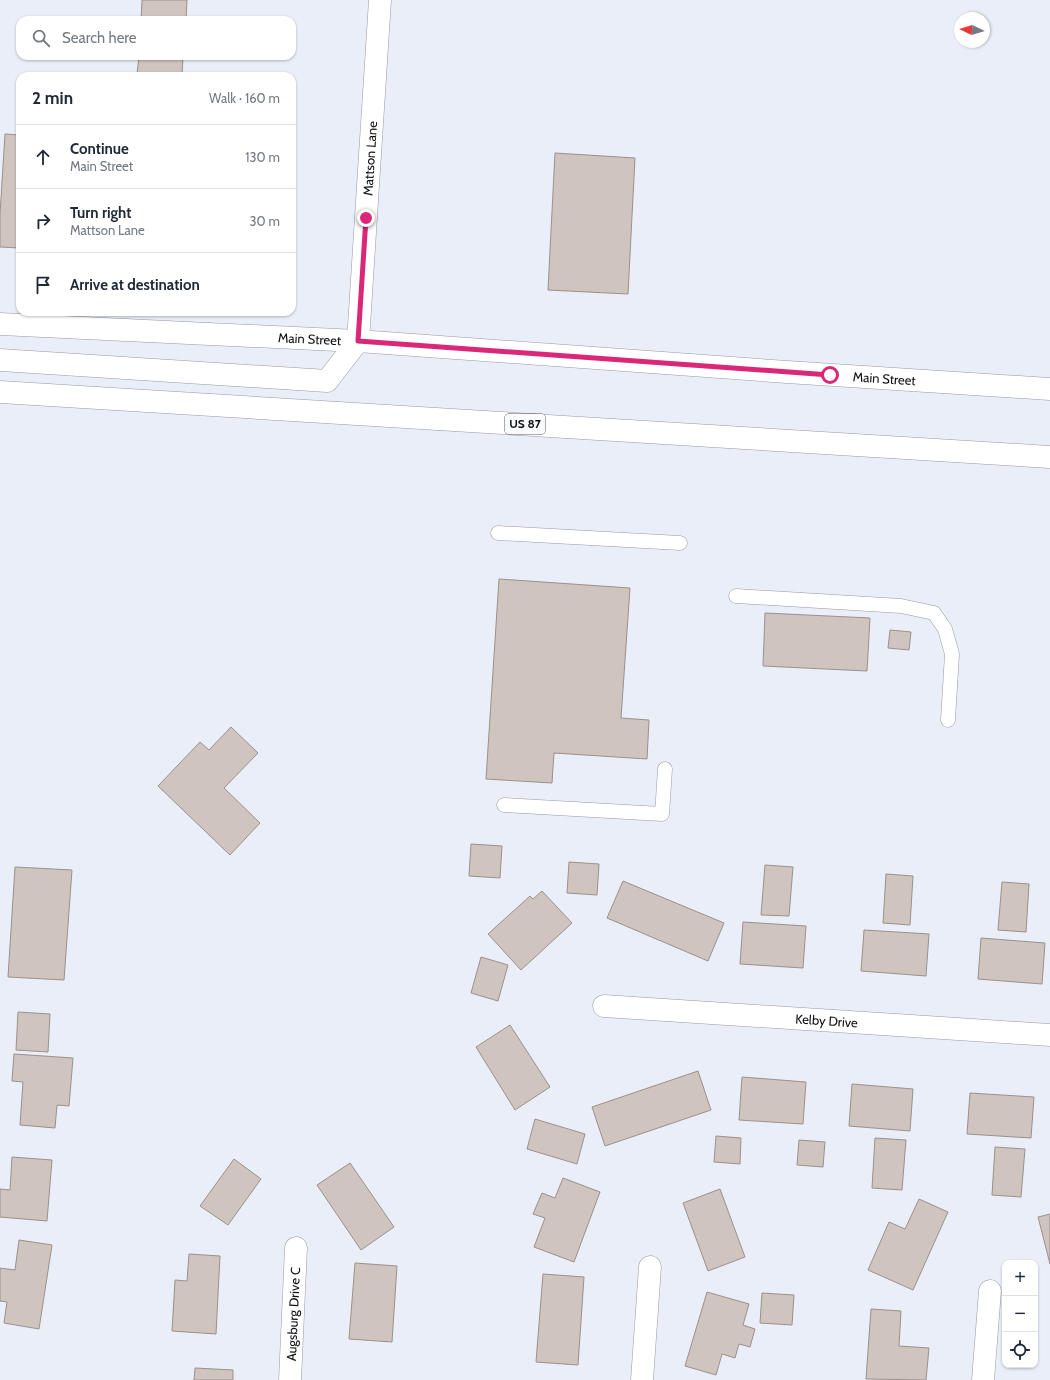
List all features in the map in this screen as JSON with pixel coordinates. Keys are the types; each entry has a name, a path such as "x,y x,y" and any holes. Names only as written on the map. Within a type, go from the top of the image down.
{"main road":[{"name":"Mattson Lane","path":"358,341 380,0"},
{"name":"Main Street","path":"0,324 358,341 787,372 1050,389"},
{"path":"0,360 327,381 358,341"},
{"name":"US 87","path":"0,392 1050,457"},
{"name":"Kelby Drive","path":"604,1006 1050,1035"},
{"name":"Augsburg Drive C","path":"290,1380 296,1248"},
{"path":"642,1380 650,1267"},
{"path":"983,1380 990,1291"}],"lane":[{"path":"498,532 680,543"},
{"path":"736,596 901,606 934,613 945,628 952,654 948,720"},
{"path":"504,805 662,814 665,769"}],"building":[{"path":"142,0 187,0 186,16 141,16"},
{"path":"139,60 183,60 182,72 137,72"},
{"path":"5,134 16,135 16,248 0,247 0,214"},
{"path":"555,153 635,158 628,294 548,290"},
{"path":"499,579 630,588 621,718 649,720 647,759 554,753 552,783 486,779"},
{"path":"765,613 870,618 867,671 763,666"},
{"path":"890,630 911,632 909,650 888,648"},
{"path":"231,727 258,753 224,788 260,823 230,855 158,786 200,742 209,750"},
{"path":"471,844 502,846 500,878 469,876"},
{"path":"569,862 599,864 597,895 567,893"},
{"path":"765,865 793,867 789,916 761,915"},
{"path":"15,867 72,870 64,980 8,977"},
{"path":"886,874 913,876 910,925 883,923"},
{"path":"623,881 724,923 708,961 607,918"},
{"path":"1002,882 1029,884 1026,932 998,930"},
{"path":"542,891 572,923 521,970 488,934 530,896 533,899"},
{"path":"743,922 806,926 803,968 740,964"},
{"path":"864,930 929,934 926,976 861,971"},
{"path":"981,938 1045,943 1042,984 978,979"},
{"path":"481,957 508,965 498,1001 471,993"},
{"path":"18,1012 50,1014 48,1052 16,1050"},
{"path":"510,1025 550,1087 515,1110 476,1047"},
{"path":"14,1054 73,1058 69,1106 57,1105 55,1128 20,1125 23,1082 12,1081"},
{"path":"698,1071 711,1110 605,1146 592,1107"},
{"path":"742,1077 806,1082 803,1124 739,1120"},
{"path":"852,1084 913,1089 910,1131 849,1126"},
{"path":"970,1093 1034,1097 1031,1138 967,1134"},
{"path":"535,1119 585,1134 577,1164 527,1149"},
{"path":"716,1136 741,1138 740,1164 714,1162"},
{"path":"875,1138 906,1140 902,1190 872,1188"},
{"path":"799,1140 825,1142 823,1167 797,1165"},
{"path":"995,1147 1025,1149 1021,1197 992,1195"},
{"path":"12,1157 52,1160 47,1221 0,1217 0,1189 10,1190"},
{"path":"234,1159 261,1179 228,1225 200,1206"},
{"path":"350,1163 394,1227 361,1250 317,1185"},
{"path":"563,1178 600,1192 574,1262 534,1247 545,1218 533,1214 542,1193 555,1198"},
{"path":"720,1189 745,1257 708,1271 683,1203"},
{"path":"919,1199 948,1212 913,1290 868,1270 889,1222 905,1229"},
{"path":"1050,1214 1050,1264 1038,1217"},
{"path":"19,1240 52,1245 39,1329 4,1323 7,1302 0,1301 0,1268 15,1270"},
{"path":"189,1254 220,1256 216,1334 172,1331 175,1280 187,1281"},
{"path":"355,1263 397,1266 392,1342 349,1339"},
{"path":"543,1274 584,1277 578,1365 536,1362"},
{"path":"707,1292 749,1304 743,1325 755,1329 750,1347 739,1344 735,1358 722,1354 716,1375 685,1366"},
{"path":"762,1293 794,1295 792,1325 760,1323"},
{"path":"871,1309 901,1311 899,1346 929,1348 926,1380 866,1379"},
{"path":"195,1368 233,1370 233,1380 194,1380"}],"route":[{"path":"366,218 358,341 830,375"}]}
